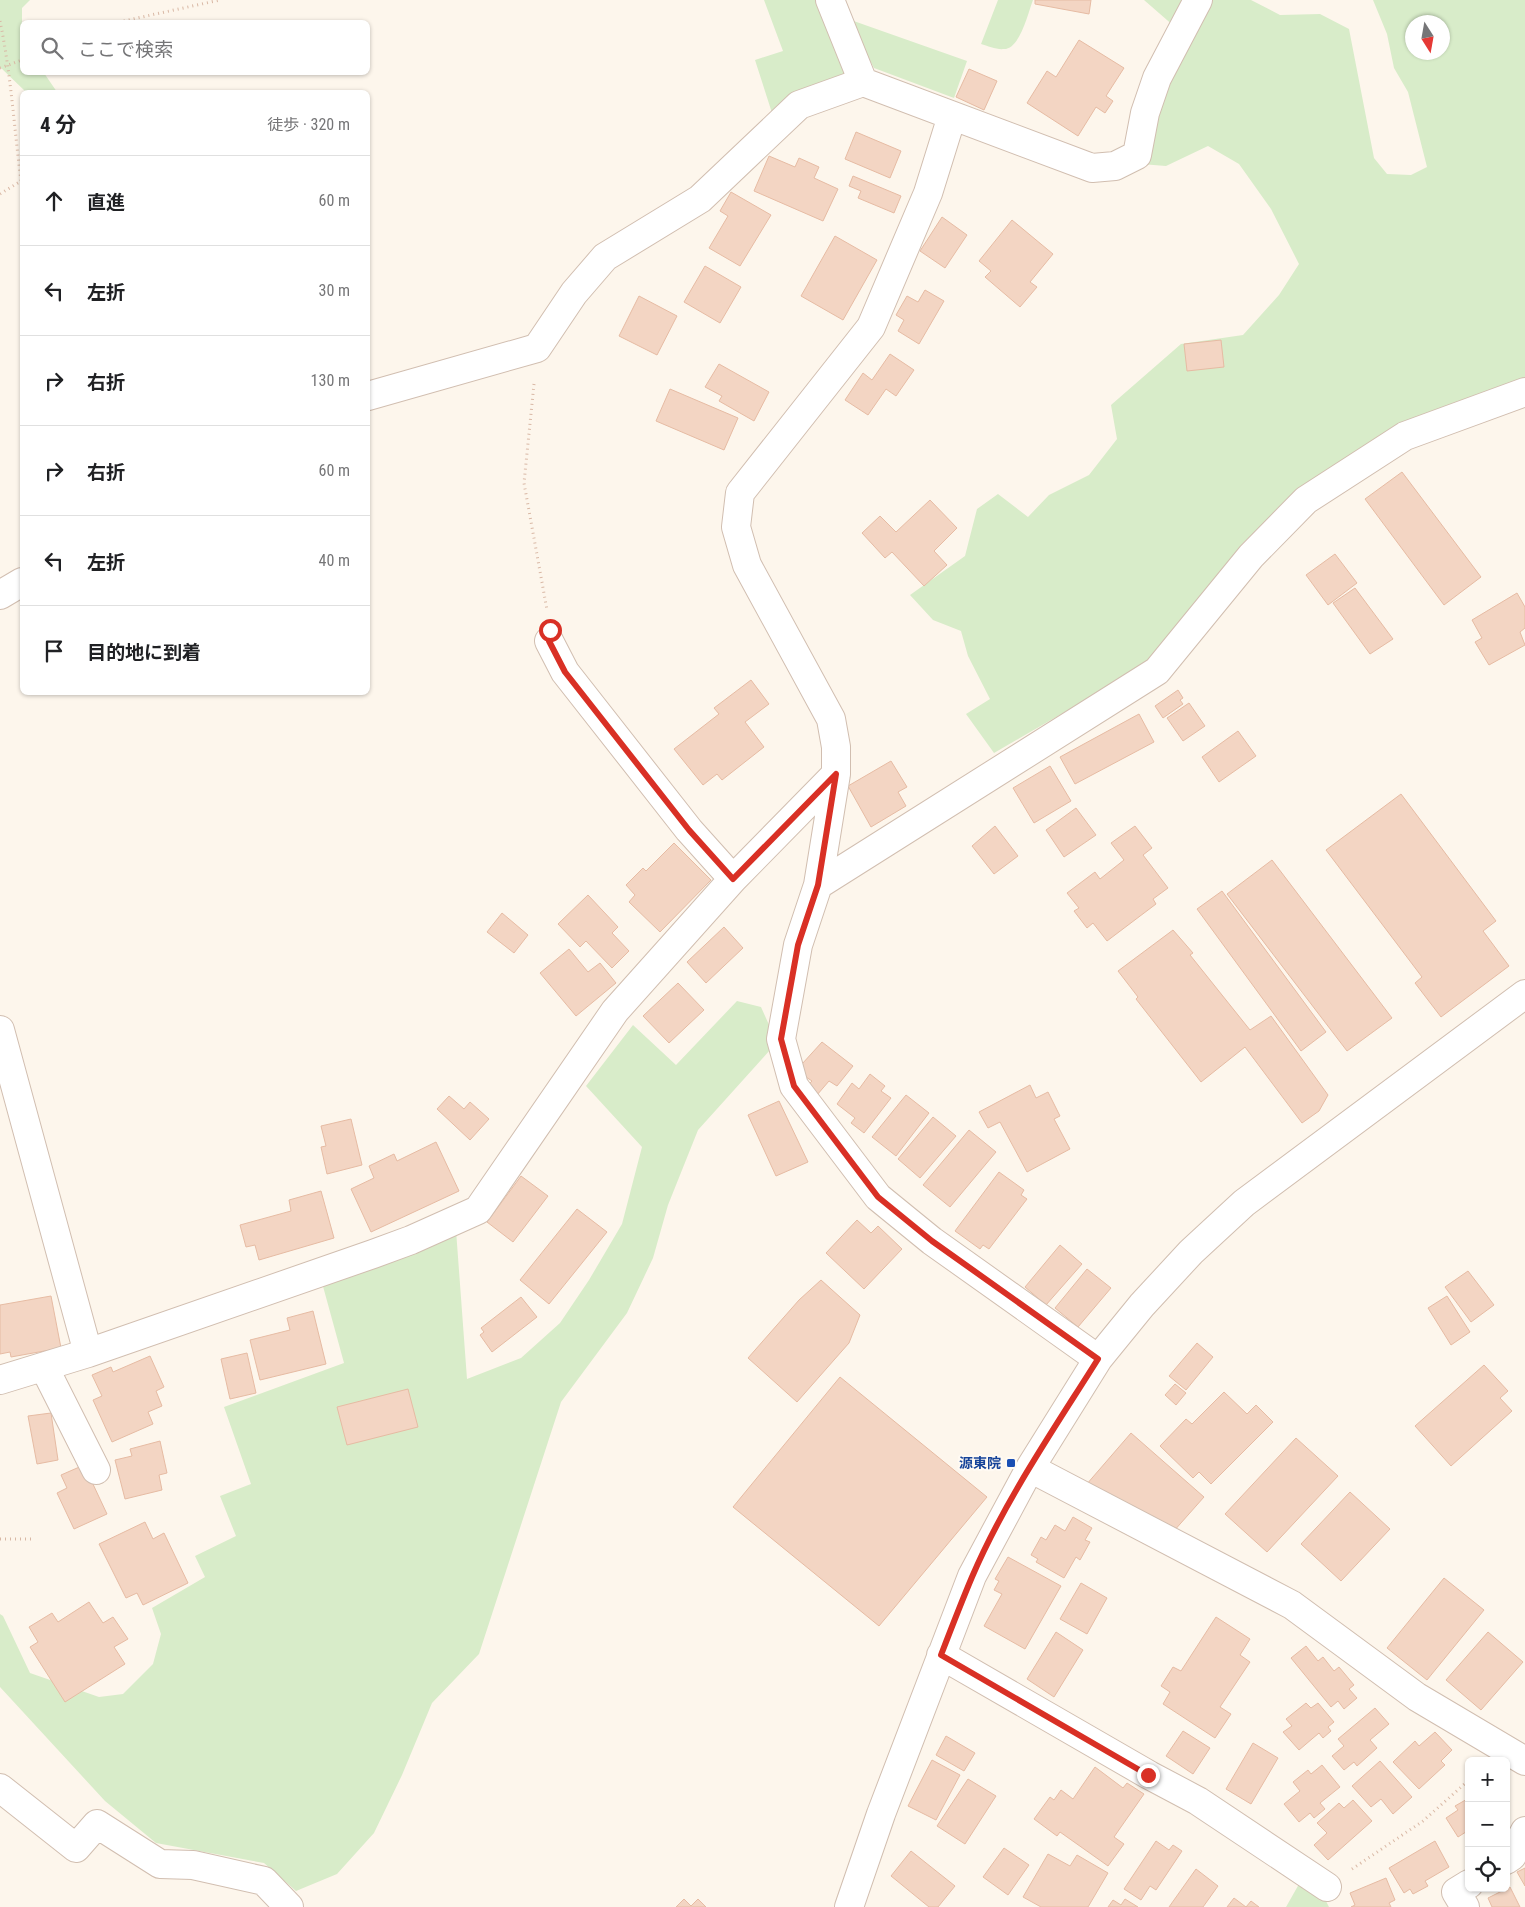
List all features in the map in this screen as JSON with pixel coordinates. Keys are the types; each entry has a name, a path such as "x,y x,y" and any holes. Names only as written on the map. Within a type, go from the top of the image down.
{"street":[{"path":"830,0 863,82"},
{"path":"370,395 537,348 574,293 606,257 700,199 799,105 863,82 1092,168 1115,166 1137,154 1145,113 1156,78 1198,0"},
{"path":"952,116 928,193 871,328 740,493 736,527 747,565 831,719 836,747 836,774 818,885 798,945 781,1039 794,1086 878,1197 932,1241 1098,1359"},
{"path":"818,885 1157,671 1250,556 1306,500 1406,436 1525,392"},
{"path":"0,595 20,583"},
{"path":"549,641 565,672 689,830 733,879"},
{"path":"0,1380 88,1353 411,1240 478,1210 615,1011 733,879 836,774"},
{"path":"849,1907 881,1814 972,1576 1030,1468 1098,1359 1142,1305 1191,1252 1244,1203 1521,1005"},
{"path":"0,1030 88,1353"},
{"path":"44,1367 96,1470"},
{"path":"1030,1468 1292,1605 1417,1697 1525,1761"},
{"path":"941,1655 1148,1775 1198,1801 1327,1887"},
{"path":"0,1788 76,1848 97,1824 160,1864 193,1865 264,1881 289,1907"},
{"path":"1510,1857 1525,1831"},
{"path":"1465,1886 1456,1892 1465,1907"}],"path":[{"path":"128,20 220,0"},
{"path":"0,21 9,65 10,96 20,173"},
{"path":"0,68 20,61"},
{"path":"0,194 20,182"},
{"path":"537,348 524,483 550,630 549,641"},
{"path":"0,1539 34,1539"},
{"path":"1327,1887 1380,1848 1423,1821 1465,1784"}],"green space":[{"path":"0,0 30,0 22,8 22,20 20,20 20,75 45,75 56,90 24,90 0,67"},
{"path":"764,0 821,0 852,74 772,113 755,60 783,51"},
{"path":"998,0 1033,0 1019,37 1010,47 1004,49 981,44"},
{"path":"1144,0 1191,0 1175,27"},
{"path":"1208,0 1251,0 1280,15 1320,14 1349,29 1374,158 1387,174 1411,175 1427,167 1408,92 1394,68 1387,34 1373,0 1525,0 1525,384 1298,492 1243,543 1151,662 994,753 966,714 990,699 968,656 961,631 933,620 910,595 965,556 977,509 998,494 1028,517 1049,495 1089,475 1117,439 1111,405 1181,344 1243,335 1279,295 1299,264 1271,209 1239,164 1208,146 1166,166 1141,164 1161,82"},
{"path":"848,19 967,61 954,98 874,68"},
{"path":"737,1001 761,1007 770,1027 770,1050 698,1130 668,1205 653,1258 627,1313 561,1402 479,1654 432,1703 402,1775 374,1833 337,1874 296,1891 264,1863 156,1843 105,1801 0,1687 0,1614 3,1616 30,1673 99,1697 123,1694 153,1664 161,1634 152,1608 205,1577 195,1556 236,1536 220,1496 251,1484 224,1407 344,1363 321,1279 456,1230 467,1379 521,1358 560,1323 589,1280 622,1224 642,1147 586,1086 633,1025 676,1065"},
{"path":"1303,1877 1324,1897 1329,1907 1286,1907"}],"building":[{"path":"1035,0 1091,0 1089,14 1035,4"},
{"path":"1079,40 1124,68 1106,96 1113,101 1105,113 1096,107 1078,136 1027,103 1047,71 1056,77"},
{"path":"969,69 997,81 984,110 956,97"},
{"path":"856,132 901,151 890,178 845,159"},
{"path":"769,156 795,167 799,158 819,167 814,178 838,189 823,221 754,191"},
{"path":"853,176 901,196 894,213 858,198 861,191 849,186"},
{"path":"731,192 771,215 740,266 709,248 728,216 720,211"},
{"path":"942,217 967,235 945,268 920,251"},
{"path":"1012,220 1053,254 1030,282 1037,287 1020,307 985,277 991,271 979,261"},
{"path":"835,236 877,260 843,320 801,296"},
{"path":"705,266 741,287 720,323 684,302"},
{"path":"925,290 944,301 919,344 898,331 904,320 896,315 907,296 918,302"},
{"path":"639,296 677,316 657,355 619,336"},
{"path":"1221,340 1224,367 1187,371 1184,344"},
{"path":"890,354 914,370 896,396 886,389 868,415 845,400 863,373 872,380"},
{"path":"719,364 769,392 754,421 719,401 722,396 705,387"},
{"path":"670,389 738,418 724,450 656,421"},
{"path":"1402,472 1481,577 1444,605 1365,499"},
{"path":"930,500 957,528 934,551 947,565 924,586 892,552 885,558 862,533 880,516 896,532"},
{"path":"1335,554 1357,583 1328,605 1306,575"},
{"path":"1355,588 1393,639 1370,654 1333,603"},
{"path":"1517,593 1525,607 1525,628 1520,632 1525,645 1489,665 1475,642 1482,638 1472,620"},
{"path":"751,680 769,704 745,722 764,747 722,780 717,774 703,785 674,749 719,714 714,708"},
{"path":"1178,690 1183,698 1180,700 1183,704 1163,718 1155,706"},
{"path":"1189,703 1205,726 1183,741 1167,718"},
{"path":"1139,714 1154,742 1075,784 1060,757"},
{"path":"1238,731 1256,756 1219,782 1202,757"},
{"path":"891,761 907,787 898,792 906,806 871,827 848,786"},
{"path":"1050,766 1071,801 1034,823 1013,788"},
{"path":"1401,794 1496,921 1483,931 1509,966 1441,1017 1415,983 1422,977 1326,850"},
{"path":"1076,808 1096,835 1064,857 1046,830"},
{"path":"995,826 1018,856 994,874 972,846"},
{"path":"1135,826 1152,848 1143,855 1168,888 1153,899 1156,904 1107,941 1093,923 1087,928 1074,911 1079,908 1067,893 1095,872 1100,879 1124,860 1111,843"},
{"path":"674,843 711,880 660,932 629,902 635,895 626,885 643,868 646,871"},
{"path":"1272,860 1392,1018 1347,1051 1227,894"},
{"path":"1222,891 1326,1032 1301,1051 1197,909"},
{"path":"588,895 618,927 612,933 629,951 612,968 586,941 580,947 558,924"},
{"path":"502,913 528,935 514,953 487,932"},
{"path":"724,927 743,948 706,983 687,962"},
{"path":"1173,930 1193,953 1190,955 1250,1030 1271,1016 1328,1095 1319,1111 1302,1123 1245,1047 1201,1082 1136,999 1138,997 1118,971"},
{"path":"569,949 588,972 600,963 616,983 576,1016 540,973"},
{"path":"678,983 704,1010 669,1043 643,1016"},
{"path":"822,1042 853,1066 837,1086 829,1081 817,1095 806,1087 812,1081 803,1075 802,1064"},
{"path":"870,1074 885,1086 881,1091 891,1098 864,1133 851,1123 855,1118 837,1104 852,1083 859,1089"},
{"path":"1030,1085 1036,1098 1048,1092 1060,1116 1054,1119 1070,1149 1027,1172 1000,1122 988,1128 979,1112"},
{"path":"906,1095 929,1113 896,1156 872,1137"},
{"path":"449,1096 464,1109 470,1102 489,1119 470,1140 437,1109"},
{"path":"779,1101 808,1162 776,1176 748,1115"},
{"path":"933,1117 956,1136 920,1178 898,1159"},
{"path":"351,1119 362,1165 327,1174 321,1147 326,1146 321,1126"},
{"path":"969,1130 996,1152 950,1207 923,1185"},
{"path":"436,1142 459,1191 371,1232 351,1189 374,1178 369,1166 394,1154 397,1161"},
{"path":"999,1172 1024,1190 1021,1195 1027,1199 989,1249 983,1245 980,1249 955,1231"},
{"path":"521,1176 548,1196 513,1242 487,1222"},
{"path":"321,1191 334,1238 259,1260 255,1245 246,1247 240,1225 291,1211 289,1200"},
{"path":"577,1209 607,1232 549,1304 520,1280"},
{"path":"857,1220 871,1233 878,1226 902,1249 864,1289 826,1253"},
{"path":"1060,1245 1082,1264 1046,1305 1025,1287"},
{"path":"1087,1269 1111,1288 1078,1327 1055,1308"},
{"path":"1468,1271 1494,1305 1471,1322 1445,1287"},
{"path":"821,1280 860,1315 849,1343 797,1402 748,1358 799,1300"},
{"path":"51,1296 61,1348 11,1357 10,1352 0,1354 0,1305"},
{"path":"1447,1296 1470,1332 1451,1345 1428,1308"},
{"path":"521,1297 537,1317 492,1352 480,1335 484,1332 481,1328"},
{"path":"313,1311 326,1364 260,1380 250,1340 290,1330 287,1318"},
{"path":"1197,1343 1213,1357 1186,1390 1169,1376"},
{"path":"247,1353 256,1393 230,1399 221,1359"},
{"path":"150,1356 164,1387 156,1391 162,1406 148,1412 153,1424 112,1442 93,1400 102,1396 92,1375 111,1367 113,1372"},
{"path":"1484,1365 1508,1391 1500,1398 1512,1411 1451,1466 1415,1426"},
{"path":"840,1377 987,1497 879,1626 733,1507"},
{"path":"1175,1384 1186,1393 1176,1405 1165,1395"},
{"path":"408,1389 418,1427 347,1445 337,1407"},
{"path":"1224,1392 1247,1414 1256,1405 1273,1422 1211,1484 1199,1472 1193,1478 1160,1446 1186,1419 1192,1424"},
{"path":"51,1413 58,1460 37,1464 28,1416"},
{"path":"1131,1433 1204,1497 1173,1532 1103,1497 1099,1488 1092,1490 1086,1485"},
{"path":"1296,1438 1338,1476 1267,1552 1225,1514"},
{"path":"160,1441 167,1473 159,1475 162,1490 125,1499 115,1460 132,1456 130,1449"},
{"path":"84,1465 107,1514 74,1529 57,1493 67,1488 61,1475"},
{"path":"1350,1492 1390,1529 1341,1581 1301,1544"},
{"path":"1073,1517 1092,1528 1085,1540 1090,1542 1080,1560 1076,1557 1064,1578 1036,1562 1038,1559 1031,1555 1041,1537 1046,1540 1055,1525 1065,1531"},
{"path":"145,1522 153,1539 164,1533 188,1583 143,1605 137,1593 126,1598 99,1544"},
{"path":"1008,1557 1061,1586 1025,1649 984,1626 1002,1594 994,1590 999,1581 995,1579"},
{"path":"1444,1578 1484,1610 1427,1680 1387,1648"},
{"path":"1081,1583 1107,1598 1087,1634 1060,1619"},
{"path":"89,1602 103,1623 113,1617 128,1639 114,1647 125,1664 65,1702 30,1647 38,1642 29,1627 52,1613 58,1622"},
{"path":"1216,1617 1250,1639 1240,1655 1250,1662 1220,1707 1231,1714 1215,1738 1163,1704 1170,1692 1161,1686 1173,1667 1181,1671"},
{"path":"1056,1632 1083,1650 1054,1697 1027,1679"},
{"path":"1488,1632 1523,1662 1481,1710 1446,1680"},
{"path":"1306,1646 1318,1661 1323,1657 1334,1671 1339,1667 1354,1685 1349,1689 1357,1698 1344,1709 1338,1701 1331,1707 1291,1658"},
{"path":"1306,1703 1311,1708 1318,1703 1334,1722 1328,1727 1331,1731 1323,1738 1319,1733 1299,1750 1283,1732 1292,1726 1286,1719"},
{"path":"1375,1708 1389,1724 1370,1740 1377,1748 1357,1766 1354,1762 1344,1770 1332,1756 1344,1746 1338,1739"},
{"path":"1183,1731 1210,1748 1193,1774 1166,1756"},
{"path":"1435,1732 1452,1750 1441,1761 1445,1765 1419,1789 1393,1762 1415,1741 1419,1746"},
{"path":"946,1736 975,1753 964,1771 936,1755"},
{"path":"1253,1743 1278,1758 1251,1804 1226,1789"},
{"path":"932,1760 960,1775 936,1820 908,1806"},
{"path":"1380,1761 1412,1797 1393,1814 1381,1799 1371,1807 1352,1786"},
{"path":"1322,1765 1340,1787 1320,1803 1325,1809 1314,1818 1310,1813 1299,1822 1284,1804 1300,1791 1293,1782 1308,1770 1311,1774"},
{"path":"1095,1767 1123,1788 1127,1783 1144,1794 1114,1837 1124,1844 1108,1866 1060,1832 1057,1836 1034,1819 1050,1797 1054,1800 1061,1790 1073,1799"},
{"path":"968,1779 996,1796 965,1844 937,1826"},
{"path":"1353,1800 1372,1821 1328,1860 1314,1845 1327,1833 1317,1823 1339,1803 1344,1808"},
{"path":"1465,1800 1465,1833 1458,1837 1446,1818 1458,1810 1455,1806"},
{"path":"1156,1841 1169,1850 1173,1845 1182,1851 1156,1890 1150,1886 1141,1900 1124,1889"},
{"path":"1435,1841 1449,1867 1425,1881 1428,1886 1413,1894 1410,1889 1404,1893 1389,1868"},
{"path":"1004,1848 1029,1865 1008,1895 983,1877"},
{"path":"911,1851 955,1886 938,1907 929,1907 891,1876"},
{"path":"1048,1854 1070,1866 1077,1855 1108,1873 1088,1907 1041,1907 1023,1897"},
{"path":"1525,1868 1525,1886 1517,1872"},
{"path":"1196,1869 1218,1886 1203,1907 1169,1907"},
{"path":"1386,1878 1395,1900 1389,1903 1391,1907 1351,1907 1355,1905 1350,1893"},
{"path":"1510,1887 1520,1907 1492,1907 1488,1898 1500,1892 1510,1892"},
{"path":"1234,1898 1246,1907 1227,1907"},
{"path":"684,1899 691,1906 698,1899 706,1907 676,1907"},
{"path":"1125,1899 1138,1907 1108,1907 1113,1900 1121,1905"},
{"path":"1251,1901 1259,1907 1246,1907"}],"place":[{"name":"源東院","path":"1011,1463"}],"route":[{"path":"550,630 549,641 565,672 689,830 733,879 836,774 818,885 798,945 781,1039 794,1086 878,1197 932,1241 1098,1359 1030,1468 1001,1520 972,1576 941,1655 1148,1775"}]}
